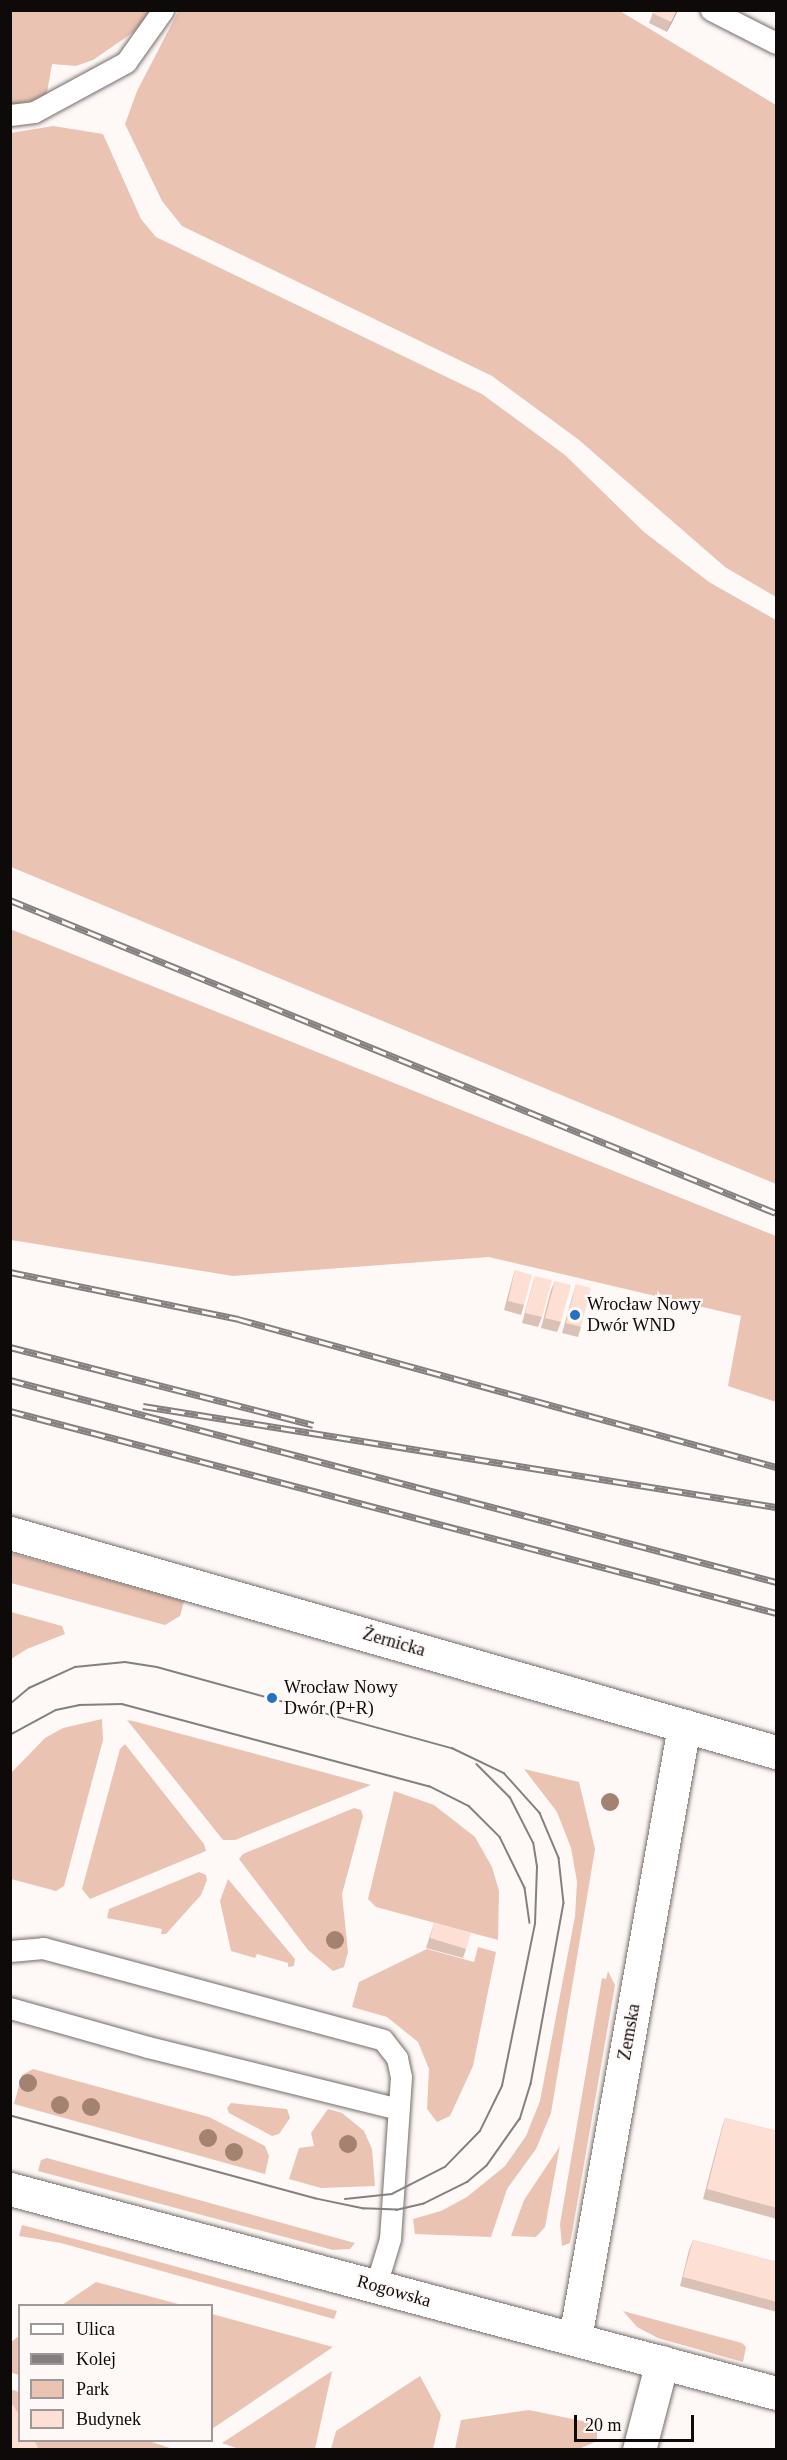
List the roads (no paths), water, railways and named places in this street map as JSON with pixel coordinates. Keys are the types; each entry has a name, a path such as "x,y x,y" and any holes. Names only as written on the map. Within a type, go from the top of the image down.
{"street":[{"name":"Żernicka","path":"10,1533 777,1752"},
{"name":"Zemska","path":"575,2338 684,1726"},
{"name":"Rogowska","path":"10,2190 376,2285 777,2393"},
{"path":"639,2450 662,2362"}],"lane":[{"path":"10,115 34,112 126,62 164,10"},
{"path":"711,10 777,43"},
{"path":"10,1951 43,1948 382,2040 397,2058 401,2077 390,2240 376,2285"},
{"path":"10,2008 148,2047 398,2109"}],"tram line":[{"path":"10,1704 29,1688 75,1667 125,1662 157,1667 452,1748 504,1773 540,1813 559,1858 564,1903 531,2084 520,2119 487,2166 468,2182 424,2204 397,2210 364,2209 316,2199 10,2116"},
{"path":"10,1735 56,1710 79,1705 122,1704 429,1786 469,1806 500,1837 525,1888 530,1923"},
{"path":"345,2199 392,2194 445,2167 480,2131 502,2086 535,1924 537,1867 533,1843 510,1798 477,1765"}],"railway":[{"path":"10,900 776,1213"},
{"path":"10,1272 238,1319 776,1467"},
{"path":"10,1347 313,1425"},
{"path":"10,1380 776,1582"},
{"path":"143,1406 776,1507"},
{"path":"10,1411 776,1613"}],"place":[{"name":"Wrocław Nowy Dwór WND","path":"575,1315"},
{"name":"Wrocław Nowy Dwór (P+R)","path":"272,1698"}]}
